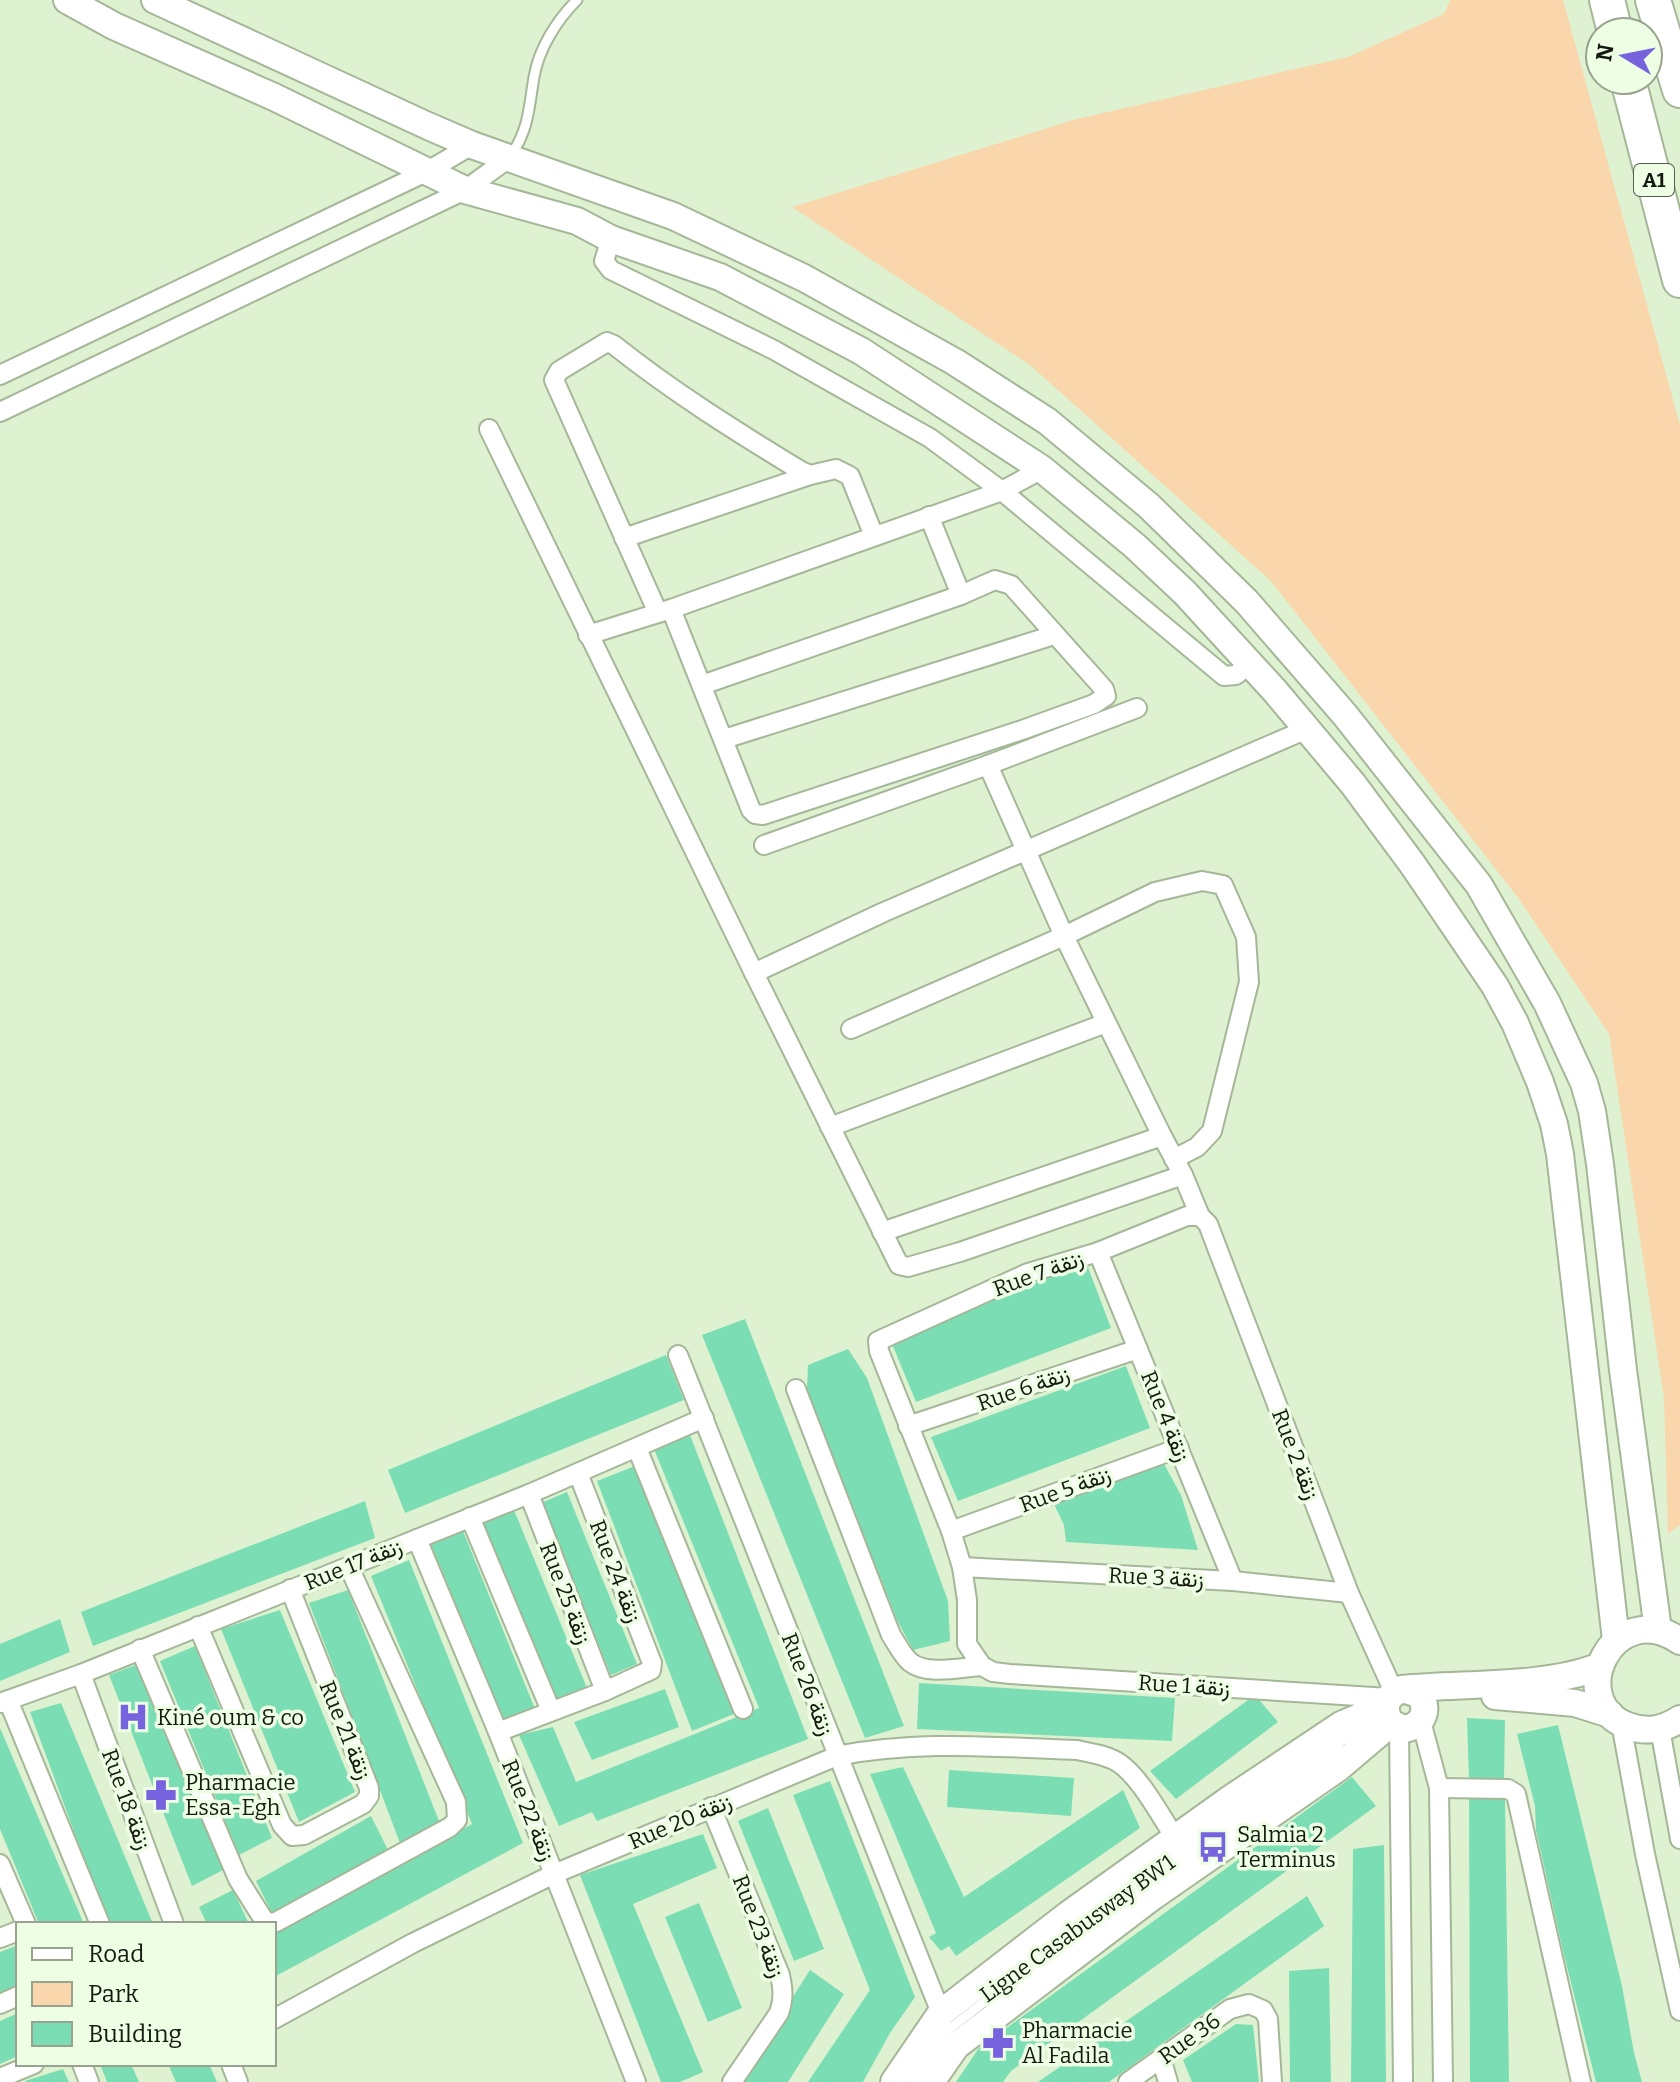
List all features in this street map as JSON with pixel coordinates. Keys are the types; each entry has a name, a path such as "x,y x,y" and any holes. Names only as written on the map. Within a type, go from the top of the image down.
{"highway":[{"path":"1653,0 1680,90"},
{"name":"A1","path":"1632,96 1680,280"}],"street":[{"path":"67,0 114,26 274,97 465,190 577,221 611,239 720,277 787,311 861,351 1042,469 1135,546 1185,593 1250,663 1361,796 1482,963 1515,1023 1548,1102 1560,1154 1571,1237 1616,1640"},
{"path":"155,0 472,145 673,216 749,251 955,362 1047,421 1149,506 1247,602 1345,715 1479,885 1552,1014 1584,1083 1592,1111 1669,1635 1643,1629 1616,1640 1605,1652 1598,1667 1597,1684 1601,1700 1616,1719 1680,2011"},
{"path":"0,375 426,172 472,145"},
{"path":"0,412 465,190 509,158"},
{"path":"611,239 604,261 611,270 774,350 930,438 1002,491 1224,676 1236,675 1250,663"},
{"path":"702,685 961,595 995,580 1011,585 1104,689 1106,696 1102,701 1022,730 763,815 755,814 702,685 624,538 554,380 559,371 607,342 715,418 810,475"},
{"path":"489,429 899,1265 908,1267 960,1252 1179,1167 1212,1131 1249,982 1246,937 1223,885 1202,881 1155,892 1064,936 851,1029"},
{"path":"624,538 836,469 850,476 874,536"},
{"path":"588,635 665,611 1002,491 1042,469"},
{"path":"929,516 961,595"},
{"path":"724,739 1054,635"},
{"path":"764,845 1137,708"},
{"path":"754,973 884,912 1307,729"},
{"name":"Rue 2 زنقة","path":"988,765 1064,936 1179,1167 1200,1216 1208,1224 1349,1593 1398,1710"},
{"path":"830,1127 1106,1023"},
{"path":"882,1232 1162,1136"},
{"name":"Rue 7 زنقة","path":"908,1426 878,1341 1028,1273 1098,1252 1187,1216 1200,1216"},
{"name":"Rue 4 زنقة","path":"1098,1252 1233,1581"},
{"name":"Rue 6 زنقة","path":"908,1426 1138,1349"},
{"name":"Rue 26 زنقة","path":"678,1355 941,2013"},
{"name":"Rue 1 زنقة","path":"796,1389 891,1635 911,1662 928,1669 982,1666 993,1672 1010,1674 1398,1710"},
{"name":"Rue 17 زنقة","path":"4,1702 529,1494 704,1418"},
{"path":"908,1426 951,1531 962,1567 967,1600 967,1644 982,1666"},
{"path":"637,1448 743,1709"},
{"name":"Rue 5 زنقة","path":"951,1531 1179,1448"},
{"name":"Rue 24 زنقة","path":"578,1473 652,1663 651,1670 605,1691"},
{"name":"Rue 25 زنقة","path":"529,1494 605,1691"},
{"path":"470,1517 551,1711"},
{"name":"Rue 22 زنقة","path":"417,1539 498,1732 636,2082"},
{"path":"276,1922 450,1827 457,1820 456,1802 349,1567"},
{"name":"Rue 3 زنقة","path":"962,1567 1233,1581 1349,1593"},
{"name":"Rue 21 زنقة","path":"198,1626 282,1825 292,1836 304,1835 363,1804 369,1796 369,1788 290,1589"},
{"path":"140,1649 238,1879 268,1922"},
{"path":"931,2082 956,2046 1152,1897 1338,1768 1398,1710 1565,1678 1598,1667"},
{"name":"Rue 18 زنقة","path":"81,1674 173,1922"},
{"path":"498,1732 605,1691"},
{"path":"894,2082 941,2013 1069,1914 1230,1799 1341,1725 1461,1697 1515,1697 1575,1703 1640,1730 1672,1726 1680,1839"},
{"path":"4,1702 99,1922"},
{"path":"1398,1710 1439,1788 1443,2082"},
{"path":"1398,1710 1403,2082"},
{"name":"Rue 20 زنقة","path":"276,2018 426,1936 554,1874 837,1756 899,1746 1077,1750 1117,1761 1136,1780 1176,1839"},
{"path":"1439,1788 1508,1789 1516,1794 1581,2082"},
{"name":"Rue 23 زنقة","path":"711,1807 783,1989 779,2013 732,2082"},
{"path":"0,1864 25,1922"},
{"name":"Rue 36","path":"1128,2082 1230,2009 1243,2004 1263,2010 1270,2027 1272,2082"},
{"path":"1161,2058 1168,2082"},
{"path":"0,2078 29,2066"}],"lane":[{"path":"509,158 527,125 540,54 559,21 577,0"},
{"name":"Ligne Casabusway BW1","path":"908,2082 946,2025 1005,1978 1323,1752 1398,1710"},
{"name":"Ligne Casabusway BW1","path":"914,2082 948,2030 1006,1985 1398,1710"}],"green space":[{"path":"1450,0 1563,0 1584,76 1584,96 1589,96 1680,425 1680,1525 1668,1534 1664,1398 1609,1034 1519,899 1271,581 1030,365 792,207 1077,119 1348,57 1444,14"}],"building":[{"path":"1086,1262 1111,1328 916,1402 890,1339"},
{"path":"745,1319 904,1726 865,1738 702,1335"},
{"path":"848,1349 867,1378 948,1601 950,1641 913,1650 897,1620 807,1390 808,1365"},
{"path":"666,1355 684,1400 405,1513 388,1470"},
{"path":"1126,1366 1150,1428 958,1501 931,1437"},
{"path":"690,1435 808,1739 597,1821 592,1812 559,1826 519,1735 553,1727 576,1782 759,1708 654,1449"},
{"path":"1164,1464 1181,1495 1198,1550 1066,1542 1064,1525 1054,1504"},
{"path":"635,1466 734,1714 692,1731 597,1481"},
{"path":"567,1492 637,1664 611,1675 541,1503"},
{"path":"365,1501 375,1538 93,1646 81,1612"},
{"path":"514,1510 587,1688 555,1701 482,1523"},
{"path":"463,1531 535,1709 504,1721 431,1544"},
{"path":"409,1560 523,1843 276,1976 276,1931 472,1824 371,1576"},
{"path":"348,1590 441,1826 400,1843 309,1603"},
{"path":"280,1610 355,1792 299,1822 221,1629"},
{"path":"60,1619 70,1652 0,1681 0,1644"},
{"path":"195,1646 272,1838 239,1855 160,1661"},
{"path":"138,1664 225,1869 192,1886 109,1675"},
{"path":"919,1683 1175,1698 1172,1741 917,1729"},
{"path":"665,1689 679,1727 592,1760 574,1722"},
{"path":"1255,1695 1278,1722 1176,1799 1150,1771"},
{"path":"61,1703 152,1922 107,1922 30,1712"},
{"path":"1467,1718 1505,1720 1504,1780 1469,1780"},
{"path":"1558,1725 1622,1986 1642,2082 1596,2082 1563,1951 1536,1830 1535,1806 1517,1734"},
{"path":"0,1728 83,1922 38,1922 0,1829"},
{"path":"903,1767 964,1897 1123,1790 1140,1828 956,1956 949,1946 941,1951 929,1937 936,1933 870,1774"},
{"path":"949,1770 1074,1778 1071,1816 947,1807"},
{"path":"1352,1777 1376,1806 1011,2071 1003,2082 956,2082 979,2048"},
{"path":"830,1781 915,1997 890,2033 863,2082 808,2082 870,1990 793,1795"},
{"path":"1469,1797 1505,1800 1509,2082 1470,2082"},
{"path":"768,1808 824,1949 794,1961 738,1821"},
{"path":"371,1816 390,1854 274,1917 256,1881"},
{"path":"703,1834 717,1868 633,1904 703,2072 680,2082 661,2082 580,1875"},
{"path":"1384,1845 1386,2082 1351,2082 1353,1849"},
{"path":"233,1890 248,1922 206,1922 199,1907"},
{"path":"1307,1896 1324,1926 1109,2082 1038,2082"},
{"path":"699,1903 742,2008 708,2022 665,1917"},
{"path":"16,1946 16,1987 0,1994 0,1952"},
{"path":"1329,1968 1331,2082 1290,2082 1289,1971"},
{"path":"810,1970 844,1994 788,2082 739,2082"},
{"path":"16,2014 16,2057 0,2064 0,2021"},
{"path":"1236,2024 1253,2025 1259,2082 1192,2082 1183,2060"},
{"path":"101,2066 132,2066 139,2082 107,2082"},
{"path":"169,2066 210,2066 217,2082 176,2082"},
{"path":"63,2069 69,2082 25,2081"}],"place":[{"name":"Kiné oum & co","path":"133,1717"},
{"name":"Pharmacie Essa-Egh","path":"161,1795"},
{"name":"Salmia 2 Terminus","path":"1213,1847"},
{"name":"Pharmacie Al Fadila","path":"998,2043"}]}
